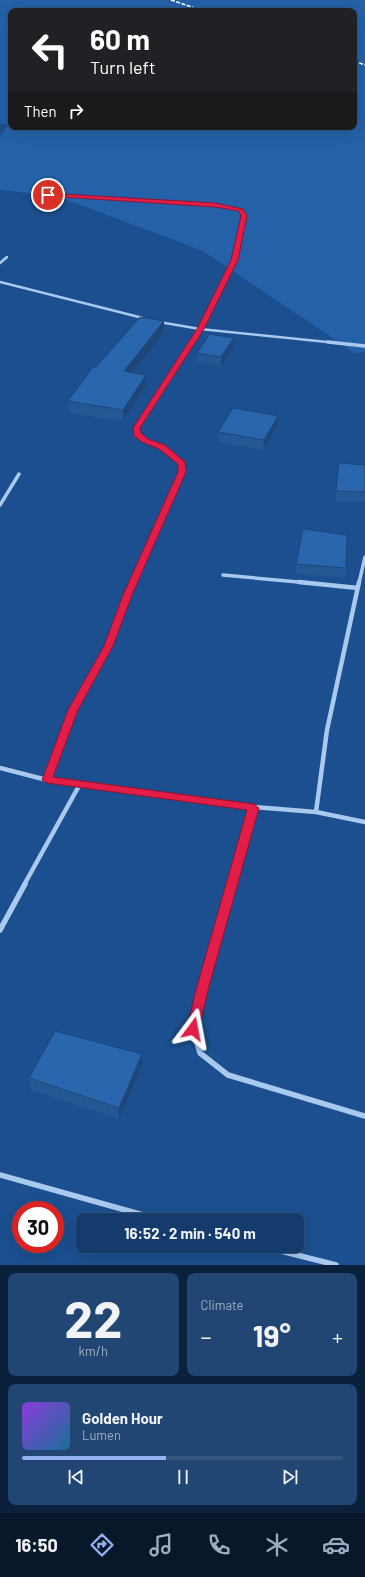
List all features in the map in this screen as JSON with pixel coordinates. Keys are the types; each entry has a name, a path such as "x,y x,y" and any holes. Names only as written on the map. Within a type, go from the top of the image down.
{"street":[{"path":"47,780 73,710 108,646 128,595 182,472 182,463 162,447 145,440 137,434 136,428 200,329 227,276 234,260 244,216 241,210 215,205 48,195"},
{"path":"0,264 7,257"},
{"path":"0,282 144,319"},
{"path":"152,320 200,329 365,346"},
{"path":"0,505 19,474"},
{"path":"316,812 327,730 365,557"},
{"path":"224,574 358,588"},
{"path":"0,768 47,780 254,808 316,812 365,822"},
{"path":"0,930 80,784"},
{"path":"254,808 202,990 193,1029 200,1053 228,1075 365,1116"},
{"path":"0,1175 136,1213"},
{"path":"289,1253 336,1265"}],"shaded area":[{"path":"0,0 365,0 365,352 355,353 203,251 56,196 0,190 0,137 8,125 0,123"}],"building":[{"path":"140,317 164,321 124,371 146,375 123,410 68,401 93,367 96,367"},
{"path":"210,334 234,338 221,357 197,353"},
{"path":"233,408 278,416 264,440 218,432"},
{"path":"339,463 365,465 365,492 336,491"},
{"path":"303,529 347,535 346,568 296,564"},
{"path":"55,1031 142,1054 119,1108 29,1078"}],"railway":[{"path":"171,0 195,8"},
{"path":"357,62 365,65"}],"route":[{"path":"48,195 215,205 241,210 244,216 234,260 200,329 136,428 137,434 145,440 162,447 182,463 182,472 128,595 108,646 73,710 47,780 254,808 202,990 193,1029"}]}
